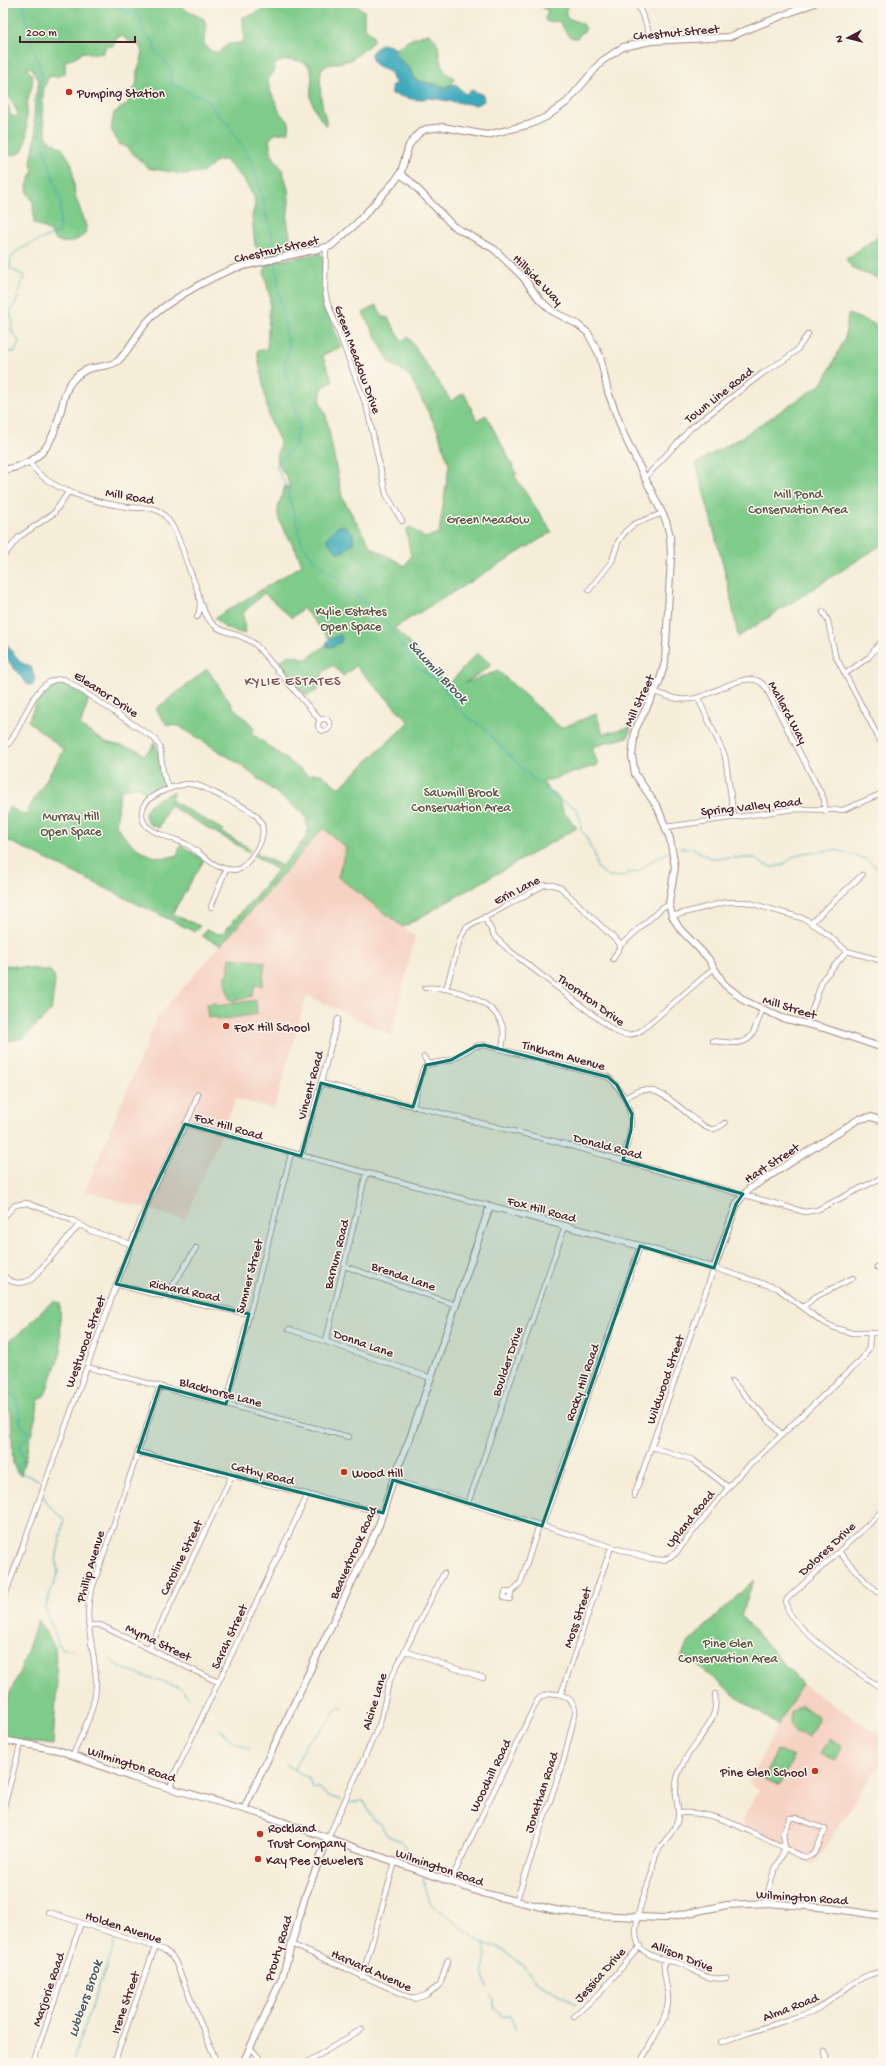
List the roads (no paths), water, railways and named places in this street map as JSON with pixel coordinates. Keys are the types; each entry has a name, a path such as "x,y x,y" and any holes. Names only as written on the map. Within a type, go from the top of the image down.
{"street":[{"path":"637,3 647,26 651,41"},
{"name":"Chestnut Street","path":"30,463 49,444 71,381 88,368 113,364 118,361 144,326 160,310 211,280 235,268 326,248 337,242 388,190 400,174 409,145 425,129 443,127 487,135 534,123 550,115 567,102 594,69 608,56 630,45 651,41 729,37 814,3"},
{"path":"879,3 883,5"},
{"name":"Hillside Way","path":"400,174 411,182 453,226 494,249 522,277 540,300 552,310 578,324 588,333 602,360 608,390 617,416 642,469"},
{"name":"Green Meadow Drive","path":"326,248 325,291 327,301 366,402 386,494 402,521"},
{"name":"Town Line Road","path":"646,477 691,428 751,382 797,350 808,334"},
{"path":"3,470 30,463"},
{"name":"Mill Road","path":"30,463 47,480 69,491 119,506 153,509 162,514 174,530 206,616 216,628 226,633 250,640 256,645 320,720"},
{"name":"Mill Street","path":"642,469 663,513 669,531 671,558 665,662 655,692 635,730 632,756 636,776 656,804 666,827 675,867 669,906 672,916 678,927 705,955 733,993 762,1010 883,1048"},
{"path":"5,554 23,534 54,513 69,491"},
{"path":"589,590 612,562 618,542 625,532 636,523 663,513"},
{"path":"197,617 201,603"},
{"path":"823,612 828,621 833,650 844,674 883,746"},
{"path":"844,674 869,657 883,639"},
{"name":"Mallard Way","path":"655,692 675,699 698,698 745,678 754,678 761,682 766,688 824,799 825,811"},
{"name":"Eleanor Drive","path":"3,749 13,738 39,689 55,680 64,679 154,738 161,750 163,774 170,789"},
{"path":"698,698 725,756 734,817"},
{"path":"194,784 253,813 260,820 263,826 262,842 240,869 226,869 188,845 145,825 142,814 144,804 149,799 170,789 182,785 194,784"},
{"name":"Spring Valley Road","path":"666,827 794,809 825,811 846,809 883,793"},
{"path":"211,907 226,869"},
{"path":"812,922 862,875"},
{"name":"Erin Lane","path":"446,989 462,934 469,925 539,887 554,885 564,890 621,945"},
{"path":"672,916 726,902 739,901 770,908 812,922 847,951 861,957 883,961"},
{"path":"613,959 621,945 663,907 669,906"},
{"name":"Thornton Drive","path":"484,917 495,937 510,951 613,1030 626,1035 634,1034 642,1030 714,969"},
{"path":"807,1024 822,979 847,951"},
{"path":"425,988 446,989 472,996 498,1017 504,1033 502,1049"},
{"path":"713,1041 740,1043 748,1040 754,1034 762,1010"},
{"name":"Vincent Road","path":"301,1156 338,1020"},
{"name":"Tinkham Avenue","path":"428,1064 451,1060 478,1045 502,1049 606,1076 617,1085 631,1110 632,1120 623,1160"},
{"path":"413,1107 423,1069 428,1064 424,1057"},
{"name":"Donald Road","path":"321,1083 623,1160 803,1211 811,1212 883,1177"},
{"path":"625,1098 640,1090 650,1090 672,1100 706,1127 715,1129 725,1123"},
{"name":"Westwood Street","path":"3,1601 131,1244 151,1195 198,1094"},
{"name":"Hart Street","path":"714,1268 736,1204 743,1194 755,1184 859,1119 871,1117 883,1121"},
{"name":"Fox Hill Road","path":"185,1124 291,1154 640,1246 714,1268 777,1288 831,1327 847,1332 870,1334 883,1333"},
{"name":"Sumner Street","path":"226,1404 291,1154"},
{"name":"Barnum Road","path":"326,1341 366,1173"},
{"path":"3,1218 15,1205 25,1203 70,1220 91,1231 131,1244"},
{"name":"Beaverbrook Road","path":"244,1809 383,1513 393,1480 431,1378 490,1206"},
{"path":"3,1275 16,1283 30,1280 79,1225"},
{"name":"Boulder Drive","path":"468,1503 565,1226"},
{"name":"Rocky Hill Road","path":"511,1593 521,1582 640,1246"},
{"path":"170,1298 173,1285 196,1248"},
{"path":"877,1267 883,1263"},
{"name":"Brenda Lane","path":"344,1266 456,1305"},
{"name":"Wildwood Street","path":"634,1496 714,1268"},
{"path":"803,1307 815,1296 854,1278"},
{"name":"Richard Road","path":"116,1284 170,1298 249,1314"},
{"name":"Donna Lane","path":"289,1329 431,1378"},
{"name":"Upland Road","path":"393,1480 655,1560 669,1558 677,1552 728,1487 865,1356 869,1348 870,1334"},
{"name":"Blackhorse Lane","path":"87,1367 349,1437"},
{"path":"732,1381 782,1434"},
{"name":"Phillip Avenue","path":"73,1755 88,1720 96,1690 96,1670 88,1625 90,1594 160,1386"},
{"path":"652,1447 694,1460 728,1487"},
{"name":"Cathy Road","path":"138,1452 383,1513"},
{"name":"Caroline Street","path":"149,1649 232,1475"},
{"name":"Sarah Street","path":"170,1788 174,1775 308,1494"},
{"name":"Dolores Drive","path":"883,1508 839,1552 787,1599 786,1604 794,1618 825,1650 883,1689"},
{"name":"Moss Street","path":"561,1694 611,1547"},
{"path":"839,1552 867,1584 883,1596"},
{"name":"Alcine Lane","path":"328,1838 382,1718 388,1684 444,1573"},
{"name":"Myrna Street","path":"88,1625 99,1625 218,1682"},
{"path":"405,1651 483,1678"},
{"name":"Woodhill Road","path":"450,1882 537,1701 544,1695 561,1694"},
{"name":"Jonathan Road","path":"516,1902 564,1759 575,1714 573,1702 561,1694"},
{"path":"715,1694 717,1706 713,1718 692,1746 678,1775 676,1791 678,1813 687,1813 724,1820 785,1848 804,1857 810,1856 814,1853 824,1829 796,1818 790,1818 783,1832 785,1848 773,1874 765,1903"},
{"name":"Wilmington Road","path":"3,1740 49,1747 124,1775 244,1809 482,1893 516,1902 580,1914 637,1918 672,1917 727,1906 765,1903 829,1908 883,1916"},
{"path":"3,1810 21,1743"},
{"name":"Allison Drive","path":"678,1813 673,1831 656,1855 650,1879 638,1908 637,1938 640,1946 646,1952 692,1968 708,1978 726,1978"},
{"name":"Prouty Road","path":"243,2063 251,2049 282,1978 306,1892 328,1838"},
{"path":"362,1977 396,1862"},
{"name":"Holden Avenue","path":"48,1912 168,1952 176,1961 217,2063"},
{"name":"Marjorie Road","path":"33,2063 81,1923"},
{"name":"Harvard Avenue","path":"291,1944 407,1998 418,1999 434,1990 441,1984 448,1960"},
{"name":"Jessica Drive","path":"574,2016 600,1993 640,1946"},
{"name":"Irene Street","path":"114,2063 154,1947"},
{"path":"640,2063 667,2007 668,1997 663,1972 664,1959"},
{"name":"Alma Road","path":"721,2042 811,2012 824,2005 854,1981 883,1971"},
{"path":"306,2063 362,2029"},
{"path":"251,2049 264,2063"},
{"path":"825,2052 827,2063"}],"water":[{"path":"381,44 391,46 396,49 394,53 411,71 415,80 446,87 456,84 465,94 472,90 483,95 484,101 475,105 430,98 416,100 392,94 391,86 396,83 392,78 392,73 375,64 372,58 371,53"},
{"path":"344,525 353,533 353,543 346,550 338,553 328,542 327,537 337,527"},
{"path":"339,635 342,636 341,642 331,647 327,647 327,641"},
{"path":"3,639 20,662 31,667 35,679 33,685 28,685 12,666 3,652"}],"waterway":[{"path":"3,351 15,352 19,341 11,330 13,322 10,313 17,300 24,276 10,268 11,258 16,252 27,246 41,239 59,233 61,203 42,141 39,106 42,75 29,33 23,3"},
{"name":"Sawmill Brook","path":"106,3 122,8 129,14 137,13 140,16 144,33 153,40 155,51 171,68 171,84 191,94 207,99 218,115 227,123 252,162 271,230 275,256"},
{"name":"Sawmill Brook","path":"276,262 280,299 289,347 285,364 286,374 293,397 293,407 300,423 294,447 279,460 276,466 286,486 302,543 313,559 376,612 389,626 414,664 442,685 454,704 465,715 484,728 526,773 549,791 554,797 576,808 580,819 581,830 586,836 591,849 594,852 597,868 608,876 622,877 628,873 638,872 651,861 669,852"},
{"name":"Sawmill Brook","path":"680,848 692,848 710,858 755,858 764,865 773,867 783,865 793,857 803,853 836,850 866,859 883,872"},
{"path":"3,1390 17,1398 21,1425 27,1430 28,1436 20,1445 24,1460 18,1466 19,1472 41,1481"},
{"path":"44,1496 46,1503 64,1519 56,1560 58,1572 45,1608 60,1648 72,1650"},
{"path":"111,1661 128,1671 180,1688 189,1697"},
{"path":"294,1770 305,1744 324,1728 337,1708 343,1708"},
{"path":"220,1730 232,1740 250,1749"},
{"path":"286,1765 308,1778 313,1788 320,1788 326,1795 341,1800"},
{"path":"348,1802 352,1803 364,1801 374,1821 380,1824 388,1836 401,1841 407,1848"},
{"path":"411,1852 420,1867"},
{"path":"423,1878 426,1893 431,1904 479,1941 505,1951 524,1966 524,1969"},
{"name":"Lubbers Brook","path":"72,2063 115,1941"},
{"path":"484,1943 486,1955 483,1971 487,1987"},
{"path":"526,1971 535,1981 576,2003"},
{"path":"490,1994 494,1999 494,2008 502,2016 510,2016 515,2029"}],"place":[{"name":"Pumping Station","path":"69,92"},
{"name":"Fox Hill School","path":"226,1026"},
{"name":"Wood Hill","path":"344,1472"},
{"name":"Pine Glen School","path":"815,1771"},
{"name":"Rockland Trust Company","path":"260,1834"},
{"name":"Kay Pee Jewelers","path":"258,1859"}],"district":[{"name":"KYLIE ESTATES","path":"293,680"}],"park label":[{"name":"Mill Pond Conservation Area","path":"798,500"},
{"name":"Green Meadow","path":"488,518"},
{"name":"Kylie Estates Open Space","path":"351,618"},
{"name":"Sawmill Brook Conservation Area","path":"461,798"},
{"name":"Murray Hill Open Space","path":"71,822"},
{"name":"Pine Glen Conservation Area","path":"728,1650"}]}
